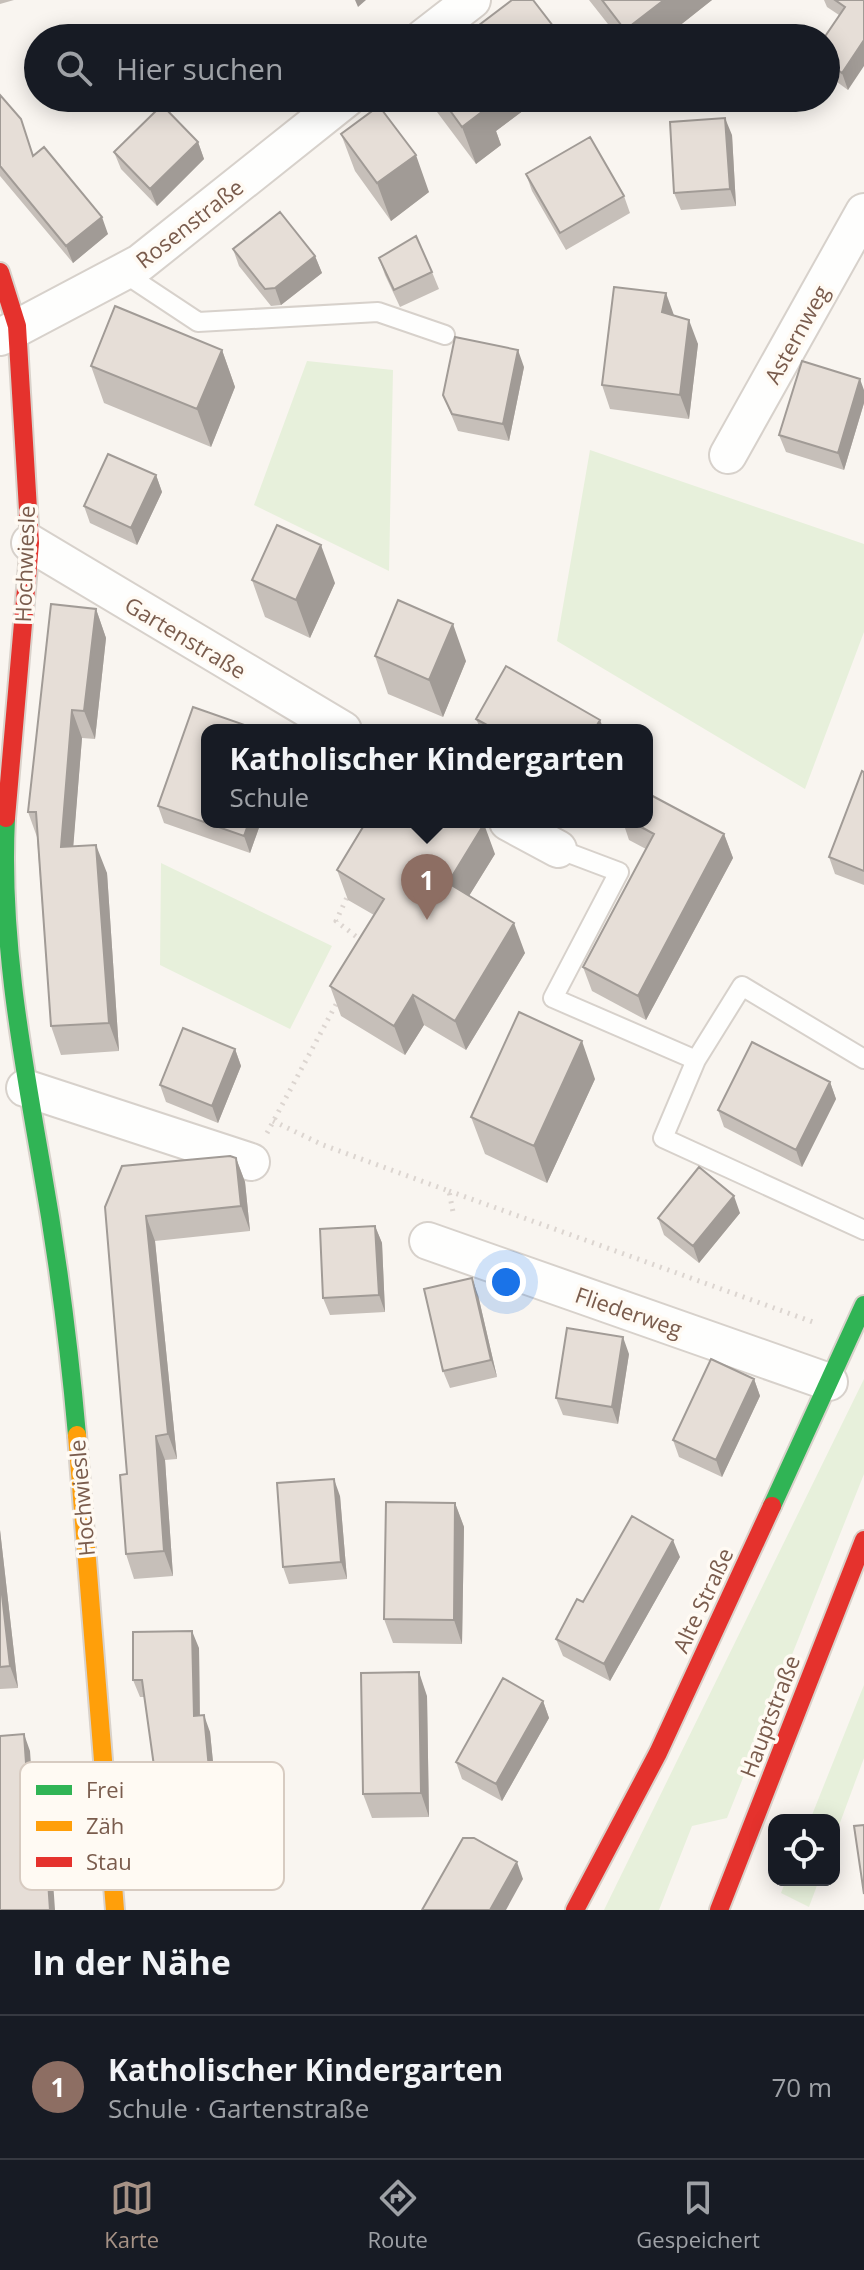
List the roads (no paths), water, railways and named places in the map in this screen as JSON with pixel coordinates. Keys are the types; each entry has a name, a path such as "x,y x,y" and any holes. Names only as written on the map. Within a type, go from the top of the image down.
{"street":[{"path":"441,24 472,0"},
{"name":"Rosenstraße","path":"9,332 124,273 329,112"},
{"name":"Asternweg","path":"728,455 864,212"},
{"name":"Hochwiesle","path":"0,272 30,543 5,831 3,923 25,1088 41,1162 69,1342 103,1762"},
{"name":"Gartenstraße","path":"30,543 333,724"},
{"path":"519,828 558,849"},
{"path":"25,1088 251,1162"},
{"name":"Fliederweg","path":"445,1246 829,1382"},
{"name":"Alte Straße","path":"575,1910 658,1753 864,1305"},
{"name":"Hauptstraße","path":"719,1910 864,1540"},
{"name":"Hochwiesle","path":"113,1890 115,1910"}],"lane":[{"path":"124,273 198,322 378,312 445,335"},
{"path":"558,849 619,872 553,998 696,1060"},
{"path":"864,1059 742,986 696,1060 663,1138 864,1230"}],"place":[{"name":"Katholischer Kindergarten","path":"427,920"}]}
